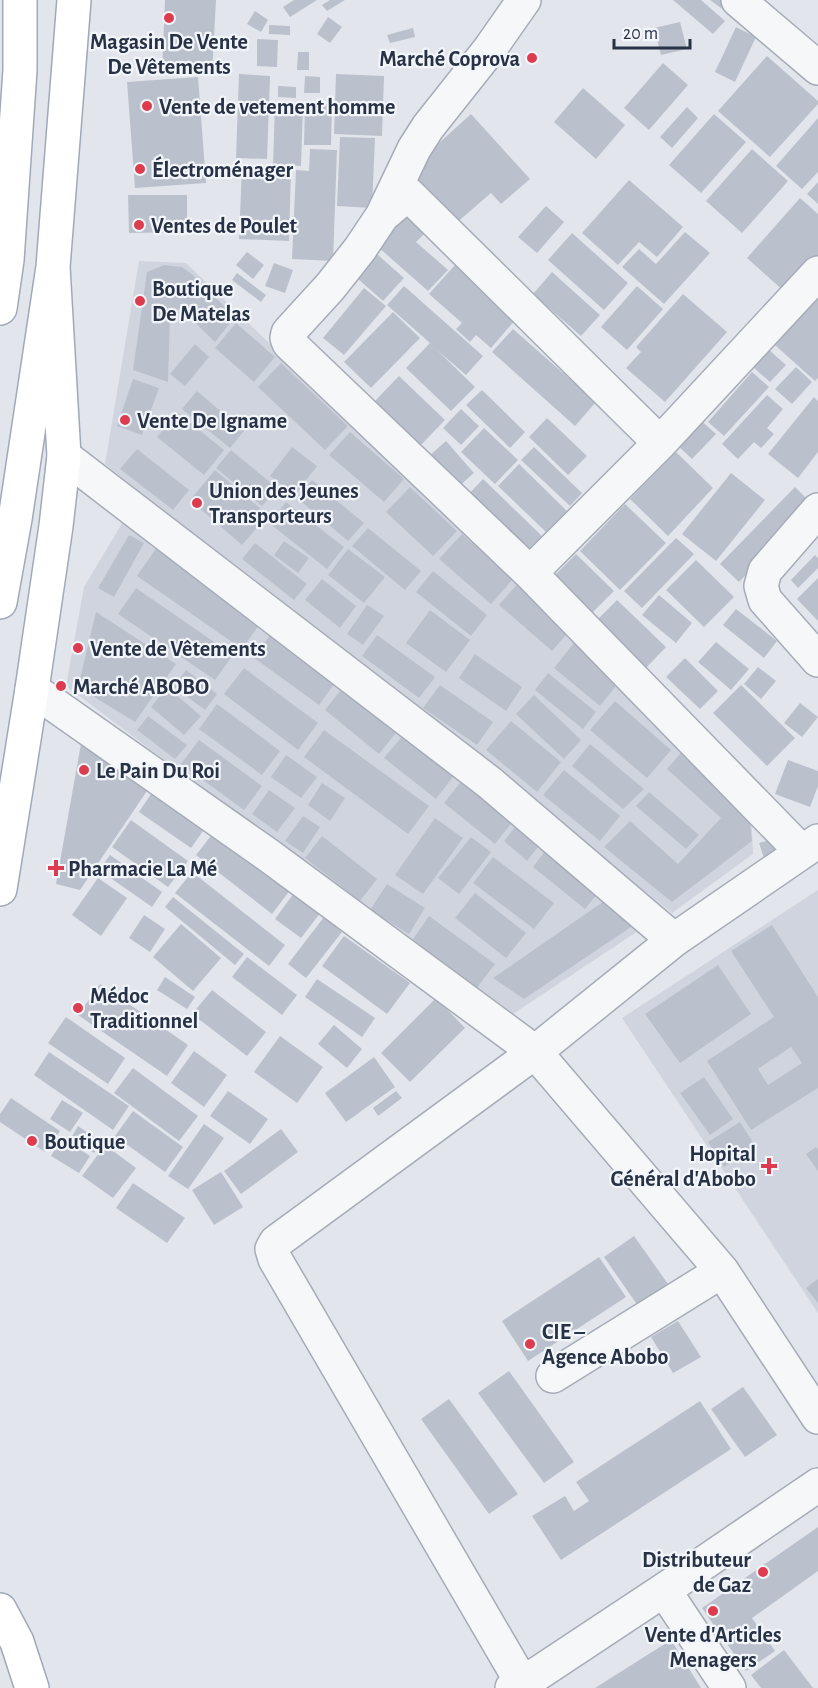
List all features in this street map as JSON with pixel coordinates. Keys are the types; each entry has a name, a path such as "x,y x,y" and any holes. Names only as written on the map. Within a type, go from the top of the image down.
{"main road":[{"path":"0,308 20,70 20,0"},
{"path":"0,602 15,519 53,267 74,0"},
{"path":"0,889 32,689 64,456 53,267"},
{"path":"0,1610 35,1683"}],"street":[{"path":"524,0 489,50 428,127 414,149 382,216 360,249 330,287 288,333 287,338 810,847 674,940 535,1052 276,1242 272,1249 280,1269 520,1687 818,1485"},
{"path":"738,0 817,60"},
{"path":"382,216 408,194 660,443"},
{"path":"530,573 660,443 818,273"},
{"path":"64,456 490,783 674,940"},
{"path":"818,510 765,571 761,586 765,600 818,660"},
{"path":"32,689 268,855 535,1052 722,1271 818,1417"},
{"path":"552,1376 722,1271"},
{"path":"664,1590 729,1688"}],"shaded area":[{"path":"139,261 186,263 610,660 751,808 753,854 672,913 105,464"},
{"path":"130,510 650,923 507,1018 66,686 84,587"},
{"name":"Hopital Général d'Abobo","path":"818,890 818,1313 622,1018"}],"building":[{"path":"165,0 216,0 212,74 162,72"},
{"path":"294,0 317,0 290,17 283,7"},
{"path":"330,0 345,0 327,11 322,5"},
{"path":"673,0 701,0 725,21 713,34"},
{"path":"710,0 727,0 732,16"},
{"path":"255,11 268,20 261,32 247,24"},
{"path":"328,17 342,27 330,43 317,34"},
{"path":"680,22 687,49 661,55 654,28"},
{"path":"269,25 290,26 290,35 269,34"},
{"path":"736,27 756,37 735,82 715,72"},
{"path":"413,28 415,37 390,43 387,35"},
{"path":"257,39 278,40 277,67 257,66"},
{"path":"298,52 309,52 309,70 297,70"},
{"path":"767,56 818,101 818,104 770,157 718,111"},
{"path":"663,63 688,85 649,130 624,108"},
{"path":"239,74 270,76 267,159 236,158"},
{"path":"336,74 384,76 382,136 334,134"},
{"path":"305,76 320,77 320,93 304,93"},
{"path":"198,77 206,183 135,188 127,82"},
{"path":"278,86 296,87 296,98 278,97"},
{"path":"583,88 625,125 596,159 554,122"},
{"path":"305,103 332,104 331,145 304,145"},
{"path":"275,105 303,106 301,166 273,165"},
{"path":"687,107 698,118 672,148 660,137"},
{"path":"471,114 530,179 501,204 491,193 454,225 407,172"},
{"path":"714,114 746,142 701,193 669,165"},
{"path":"818,118 818,172 802,189 776,166"},
{"path":"340,137 375,138 372,208 337,206"},
{"path":"310,149 337,150 333,261 292,259 296,170 309,171"},
{"path":"752,149 788,181 742,233 706,201"},
{"path":"242,167 291,169 289,241 239,239"},
{"path":"629,180 683,227 657,257 639,242 618,265 582,233"},
{"path":"818,182 818,204 807,194"},
{"path":"128,195 187,195 187,232 129,233"},
{"path":"800,198 818,214 818,255 785,292 747,258"},
{"path":"546,206 564,222 537,253 518,237"},
{"path":"405,216 425,233 416,242 448,270 428,291 377,246"},
{"path":"685,232 710,253 664,304 622,267 639,249 656,264"},
{"path":"572,233 628,283 604,310 548,260"},
{"path":"369,247 404,278 383,301 349,271"},
{"path":"247,252 264,265 253,279 236,265"},
{"path":"274,263 293,270 285,293 265,286"},
{"path":"164,265 182,267 193,275 235,317 215,342 180,308 170,317 168,382 133,370 147,272"},
{"path":"455,265 516,319 491,348 476,335 470,342 456,329 462,323 429,294"},
{"path":"552,272 600,315 581,336 533,294"},
{"path":"237,273 266,295 261,302 232,280"},
{"path":"404,286 483,356 466,375 437,350 475,387 451,411 406,368 430,343 387,305"},
{"path":"637,286 663,309 627,350 601,327"},
{"path":"818,287 818,378 815,381 766,337"},
{"path":"364,288 386,306 344,355 323,338"},
{"path":"683,294 727,332 665,402 626,368 641,352 636,347"},
{"path":"393,312 420,338 371,388 344,362"},
{"path":"236,323 275,357 254,382 215,348"},
{"path":"513,329 596,402 575,426 492,352"},
{"path":"760,342 786,365 770,382 744,359"},
{"path":"195,344 209,357 185,386 170,374"},
{"path":"281,363 348,426 325,450 258,387"},
{"path":"796,367 812,382 792,404 775,389"},
{"path":"752,372 769,387 724,436 708,422"},
{"path":"399,376 445,420 419,447 373,403"},
{"path":"133,379 159,388 142,435 117,426"},
{"path":"482,390 525,432 510,448 466,405"},
{"path":"197,391 244,431 230,448 182,409"},
{"path":"767,395 783,409 767,428 774,434 761,448 754,442 738,459 722,444"},
{"path":"814,397 818,401 818,452 798,478 768,454"},
{"path":"461,409 479,426 461,445 443,428"},
{"path":"177,412 224,450 204,475 157,437"},
{"path":"696,416 716,434 692,459 673,441"},
{"path":"547,418 587,456 568,475 529,437"},
{"path":"484,428 518,460 495,484 461,452"},
{"path":"350,432 404,479 384,502 329,455"},
{"path":"446,441 474,473 457,488 429,456"},
{"path":"292,447 317,466 295,495 270,476"},
{"path":"534,447 582,493 570,506 521,460"},
{"path":"137,449 189,490 173,510 120,469"},
{"path":"231,450 277,488 262,506 216,468"},
{"path":"676,452 713,488 668,536 630,499"},
{"path":"519,464 567,511 546,532 498,486"},
{"path":"215,470 268,515 242,545 190,500"},
{"path":"731,473 765,500 716,561 682,534"},
{"path":"483,479 544,538 526,555 466,497"},
{"path":"312,480 364,523 348,541 297,498"},
{"path":"410,487 457,531 433,556 386,512"},
{"path":"795,487 814,506 739,582 720,564"},
{"path":"286,502 344,547 327,569 269,523"},
{"path":"625,504 666,543 620,590 580,551"},
{"path":"368,528 421,571 405,590 352,546"},
{"path":"462,534 513,579 491,604 439,559"},
{"path":"129,535 144,543 114,597 98,588"},
{"path":"676,538 694,554 642,608 624,591"},
{"path":"284,541 309,558 298,573 274,555"},
{"path":"255,543 307,584 294,600 242,559"},
{"path":"157,547 262,621 242,649 137,576"},
{"path":"348,549 385,577 364,603 328,575"},
{"path":"576,554 614,591 591,614 553,577"},
{"path":"815,555 818,558 818,568 798,588 791,580"},
{"path":"696,560 734,597 704,627 666,590"},
{"path":"433,571 487,615 471,636 416,592"},
{"path":"818,578 818,621 797,599"},
{"path":"322,579 356,606 340,628 305,600"},
{"path":"519,582 572,628 552,651 499,605"},
{"path":"136,588 233,655 215,680 118,614"},
{"path":"659,595 692,623 676,643 642,615"},
{"path":"617,600 666,647 645,669 596,621"},
{"path":"367,605 384,616 363,645 347,634"},
{"path":"736,609 777,641 764,658 723,625"},
{"path":"430,610 470,640 446,672 406,643"},
{"path":"96,612 176,664 135,722 78,687"},
{"path":"272,633 337,680 319,705 253,657"},
{"path":"377,635 435,677 419,698 362,656"},
{"path":"578,638 624,676 600,706 554,668"},
{"path":"716,642 749,669 731,690 698,662"},
{"path":"475,654 522,687 506,711 459,678"},
{"path":"685,658 718,691 700,709 666,677"},
{"path":"758,667 776,681 761,699 744,684"},
{"path":"244,668 318,723 298,750 224,694"},
{"path":"186,670 217,694 205,710 174,687"},
{"path":"548,673 596,712 583,729 535,690"},
{"path":"345,685 399,729 379,754 325,710"},
{"path":"440,685 493,722 477,745 423,708"},
{"path":"741,685 795,738 767,766 713,713"},
{"path":"167,687 201,716 184,735 151,707"},
{"path":"534,695 581,740 564,759 516,714"},
{"path":"615,701 671,750 647,778 590,730"},
{"path":"800,703 818,717 802,737 784,723"},
{"path":"217,704 280,751 262,775 199,729"},
{"path":"148,716 187,745 175,759 137,730"},
{"path":"511,721 561,762 537,792 486,750"},
{"path":"324,730 429,806 408,834 304,757"},
{"path":"405,733 456,773 436,799 384,758"},
{"path":"82,738 151,785 80,890 56,884"},
{"path":"199,740 262,786 244,810 181,764"},
{"path":"590,744 644,789 623,809 572,766"},
{"path":"686,747 749,813 752,841 672,902 604,847 630,821 678,864 721,818 667,769"},
{"path":"286,755 317,777 301,798 271,777"},
{"path":"788,760 818,771 818,786 810,807 775,794"},
{"path":"564,770 620,816 600,841 543,795"},
{"path":"463,779 514,820 495,844 444,803"},
{"path":"322,783 345,798 330,821 308,805"},
{"path":"157,785 210,821 191,848 139,812"},
{"path":"269,790 295,808 277,832 252,814"},
{"path":"649,792 699,835 686,849 636,806"},
{"path":"303,816 320,827 303,853 285,841"},
{"path":"435,818 463,838 423,894 395,875"},
{"path":"131,820 188,861 168,887 112,847"},
{"path":"518,823 542,842 527,861 504,841"},
{"path":"218,827 294,885 272,914 196,855"},
{"path":"322,836 377,879 360,901 305,858"},
{"path":"471,837 491,852 459,894 438,878"},
{"path":"777,838 784,859 766,864 759,843"},
{"path":"549,846 602,888 585,909 533,867"},
{"path":"110,855 162,892 152,907 99,870"},
{"path":"493,857 554,903 534,929 473,883"},
{"path":"192,872 285,945 269,966 175,893"},
{"path":"98,878 127,898 101,936 72,915"},
{"path":"387,884 425,908 409,934 370,910"},
{"path":"294,893 321,912 301,938 275,919"},
{"path":"475,893 526,933 506,958 455,918"},
{"path":"613,895 640,921 524,999 493,978"},
{"path":"173,897 244,954 235,965 165,907"},
{"path":"144,915 165,929 150,952 129,938"},
{"path":"429,916 495,964 476,989 411,942"},
{"path":"324,917 342,932 306,978 288,964"},
{"path":"181,924 221,958 193,991 153,957"},
{"path":"772,925 818,997 818,1088 751,1130 707,1061 774,1017 731,951","holes":["791,1047 802,1063 768,1085 758,1069"]},
{"path":"344,936 410,983 387,1014 322,966"},
{"path":"247,957 297,995 282,1015 232,977"},
{"path":"718,965 751,1014 680,1063 645,1014"},
{"path":"165,977 195,997 187,1009 157,990"},
{"path":"317,979 375,1018 362,1037 305,997"},
{"path":"100,984 188,1045 167,1076 78,1015"},
{"path":"212,990 266,1032 247,1056 192,1014"},
{"path":"436,998 465,1028 410,1082 381,1053"},
{"path":"66,1017 125,1058 108,1084 48,1043"},
{"path":"334,1025 362,1049 347,1068 318,1044"},
{"path":"280,1036 323,1067 297,1103 254,1072"},
{"path":"194,1051 227,1075 204,1107 171,1083"},
{"path":"49,1052 129,1106 113,1130 34,1075"},
{"path":"374,1057 395,1087 346,1122 325,1093"},
{"path":"133,1068 198,1116 179,1141 114,1093"},
{"path":"704,1077 733,1119 710,1135 680,1093"},
{"path":"228,1091 268,1119 250,1144 210,1116"},
{"path":"396,1091 402,1098 378,1116 373,1108"},
{"path":"11,1098 60,1131 45,1152 0,1122 0,1114"},
{"path":"62,1100 83,1113 70,1132 50,1119"},
{"path":"133,1111 183,1147 165,1172 115,1136"},
{"path":"740,1122 756,1147 724,1167 708,1142"},
{"path":"204,1124 224,1138 188,1189 168,1176"},
{"path":"78,1126 101,1142 94,1153 71,1138"},
{"path":"281,1129 298,1152 241,1194 224,1171"},
{"path":"62,1138 90,1156 79,1173 51,1156"},
{"path":"105,1145 136,1168 113,1198 82,1176"},
{"path":"816,1147 818,1149 818,1171 806,1154"},
{"path":"221,1172 243,1207 214,1225 192,1190"},
{"path":"133,1183 185,1218 167,1243 116,1208"},
{"path":"634,1236 668,1284 638,1306 604,1257"},
{"path":"599,1257 626,1297 528,1361 502,1321"},
{"path":"818,1279 818,1303 806,1288"},
{"path":"678,1321 701,1357 673,1373 651,1337"},
{"path":"509,1371 574,1462 544,1483 478,1393"},
{"path":"743,1387 777,1435 745,1457 711,1409"},
{"path":"449,1399 518,1494 489,1514 421,1419"},
{"path":"700,1401 731,1449 561,1560 532,1516 565,1496 574,1511 589,1501 576,1482"},
{"path":"818,1527 818,1571 752,1618 775,1651 746,1671 702,1608"},
{"path":"671,1640 701,1688 595,1688"},
{"path":"784,1650 813,1688 761,1688 751,1675"}],"place":[{"name":"Magasin De Vente De Vêtements","path":"169,18"},
{"name":"Marché Coprova","path":"532,58"},
{"name":"Vente de vetement homme","path":"147,106"},
{"name":"Électroménager","path":"140,169"},
{"name":"Ventes de Poulet","path":"139,225"},
{"name":"Boutique De Matelas","path":"140,301"},
{"name":"Vente De Igname","path":"125,420"},
{"name":"Union des Jeunes Transporteurs","path":"197,503"},
{"name":"Vente de Vêtements","path":"78,648"},
{"name":"Marché ABOBO","path":"61,686"},
{"name":"Le Pain Du Roi","path":"84,770"},
{"name":"Pharmacie La Mé","path":"56,868"},
{"name":"Médoc Traditionnel","path":"78,1008"},
{"name":"Boutique","path":"32,1141"},
{"name":"Hopital Général d'Abobo","path":"769,1166"},
{"name":"CIE – Agence Abobo","path":"530,1344"},
{"name":"Distributeur de Gaz","path":"763,1572"},
{"name":"Vente d'Articles Menagers","path":"713,1611"}]}
